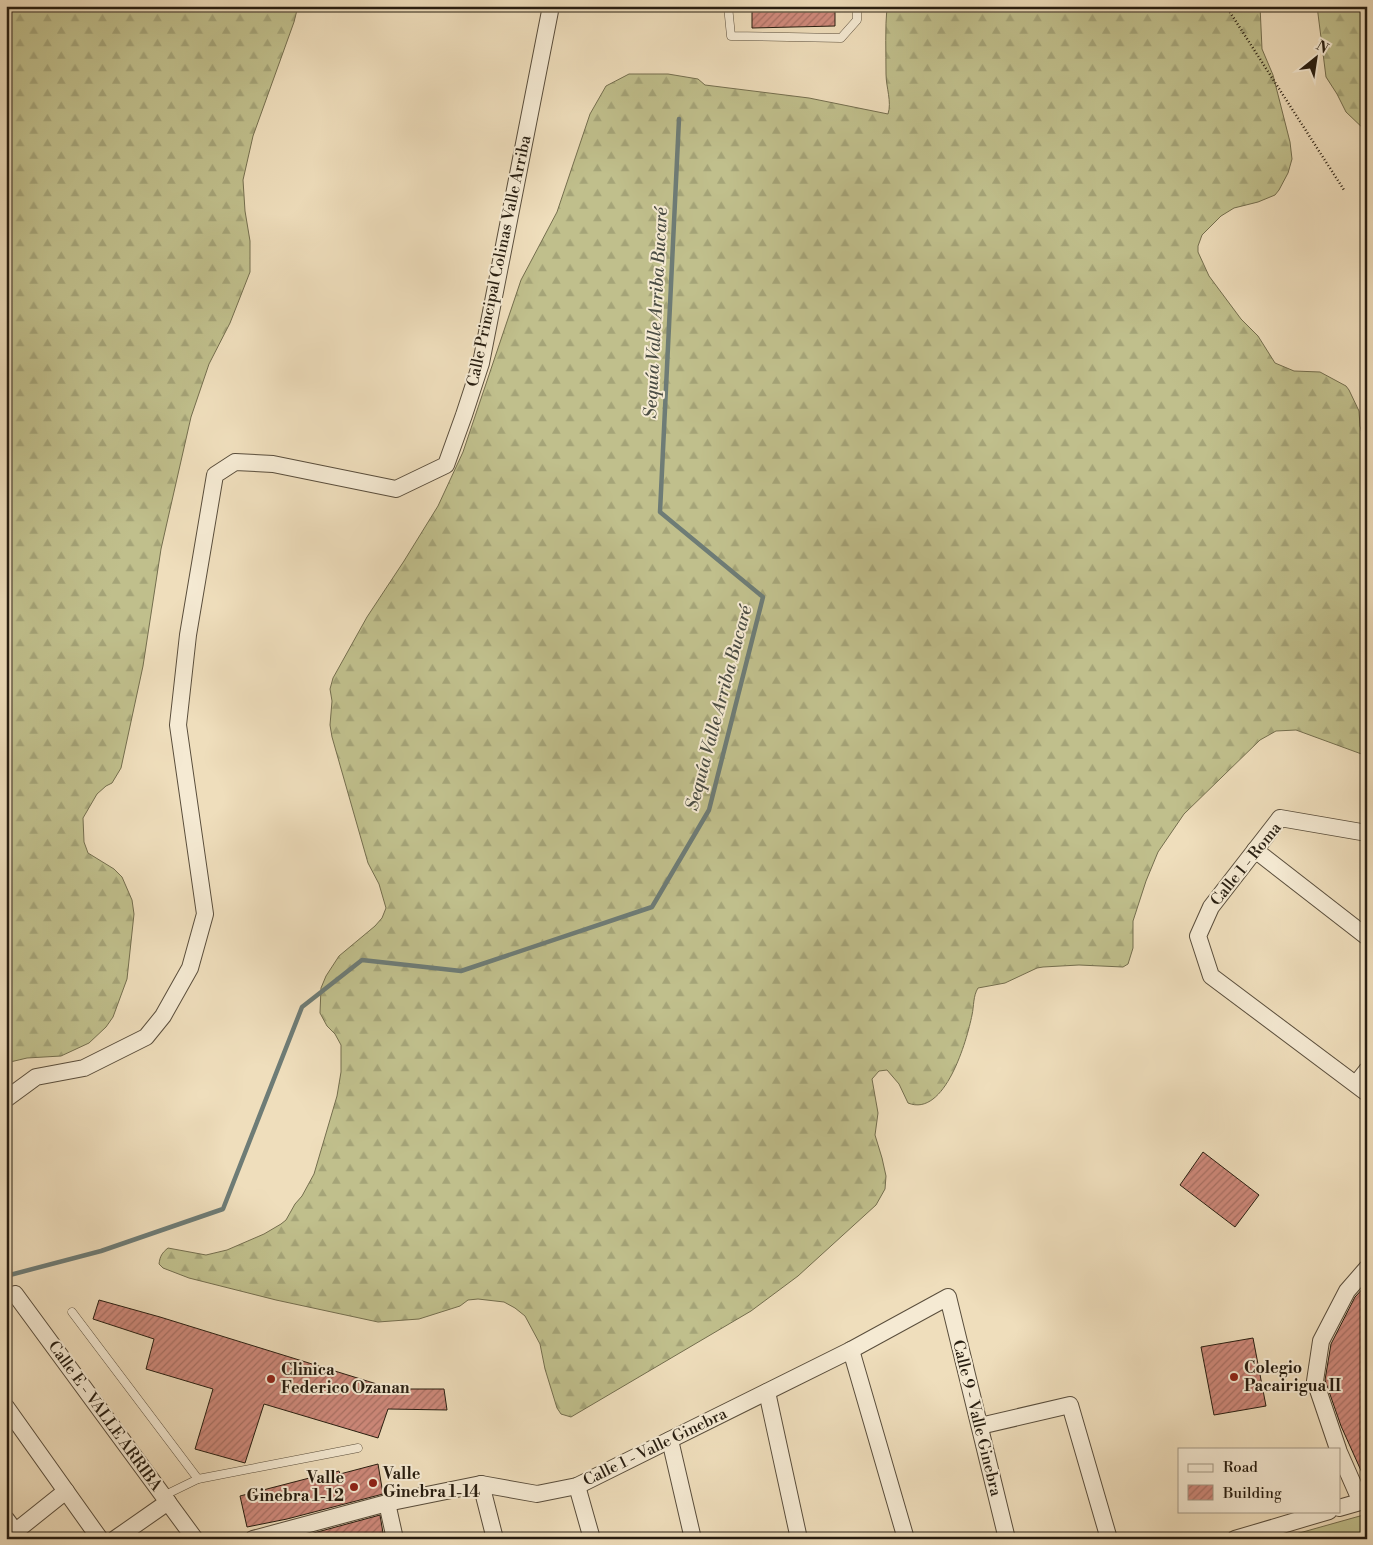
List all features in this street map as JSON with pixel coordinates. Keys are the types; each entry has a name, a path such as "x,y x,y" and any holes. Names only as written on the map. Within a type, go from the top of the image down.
{"street":[{"name":"Calle Principal Colinas Valle Arriba","path":"6,1099 36,1078 84,1068 146,1037 163,1016 190,968 204,914 178,725 188,635 215,475 235,462 273,464 396,489 446,465 481,363 551,6"},
{"name":"Calle 1 - Roma","path":"1361,1089 1211,976 1198,936 1210,907 1280,818 1367,833"},
{"path":"1255,850 1367,937"},
{"path":"1361,1089 1367,1070"},
{"path":"1338,1448 1315,1382 1321,1341 1347,1291 1367,1268"},
{"name":"Calle E - VALLE ARRIBA","path":"15,1294 195,1539"},
{"name":"Calle 1 - Valle Ginebra","path":"253,1539 387,1504 481,1484 537,1494 577,1486 852,1350 948,1297"},
{"name":"Calle 9 - Valle Ginebra","path":"948,1297 1007,1539"},
{"path":"852,1350 906,1539"},
{"path":"767,1392 799,1539"},
{"path":"980,1426 1070,1405 1109,1539"},
{"path":"6,1407 100,1539"},
{"path":"670,1440 694,1539"},
{"path":"1340,1454 1364,1501 1340,1508"},
{"path":"481,1484 495,1539"},
{"path":"577,1486 592,1539"},
{"path":"9,1530 66,1491"},
{"path":"115,1539 166,1499"},
{"path":"387,1504 395,1539"},
{"path":"1236,1539 1326,1512"}],"lane":[{"path":"728,6 731,36 841,38 857,20 857,6"},
{"path":"72,1312 198,1478"},
{"path":"166,1499 198,1478 358,1448"}],"path":[{"path":"1226,6 1344,190"}],"green space":[{"path":"6,6 298,6 253,136 243,180 245,211 250,241 250,272 230,323 209,364 191,417 161,549 143,666 121,768 112,783 97,794 83,818 84,842 88,853 114,869 122,877 132,900 134,914 127,979 113,1017 106,1027 89,1043 61,1056 27,1058 6,1063"},
{"path":"887,6 1260,6 1262,49 1273,75 1290,142 1292,159 1288,173 1275,195 1258,202 1234,208 1221,216 1202,235 1198,252 1209,276 1241,319 1258,336 1275,363 1294,371 1320,372 1346,386 1359,411 1360,426 1367,452 1367,756 1296,730 1276,731 1260,740 1184,814 1158,852 1133,921 1133,948 1128,964 1123,967 1079,965 1043,967 1005,983 978,988 974,998 969,1027 959,1058 952,1074 933,1099 921,1105 908,1103 899,1084 887,1070 879,1071 872,1079 878,1113 875,1135 886,1176 885,1189 876,1205 798,1276 751,1311 571,1417 561,1414 557,1408 545,1369 540,1344 525,1316 504,1302 478,1299 468,1300 460,1306 419,1319 378,1322 276,1300 189,1278 163,1268 159,1264 160,1259 168,1248 206,1255 227,1250 264,1234 281,1224 286,1220 302,1196 314,1174 337,1096 341,1072 341,1045 320,1013 321,988 326,976 339,956 375,926 382,918 386,908 379,884 368,863 332,737 330,689 333,678 367,617 438,506 463,452 521,280 557,212 590,114 606,86 629,74 668,74 698,79 705,85 809,98 888,114 889,99 886,74"},
{"path":"1317,6 1367,6 1367,132 1346,112 1326,77"},
{"path":"1367,1514 1367,1539 1278,1539"}],"building":[{"path":"752,6 835,6 835,26 752,28"},
{"path":"1203,1152 1259,1195 1235,1227 1180,1185"},
{"path":"1367,1284 1367,1484 1341,1426 1325,1380 1331,1344 1355,1297"},
{"name":"Clinica Federico Ozanan","path":"99,1300 393,1389 444,1389 447,1410 388,1409 378,1438 264,1404 245,1463 195,1449 213,1389 146,1369 154,1339 93,1319"},
{"name":"Colegio Pacairigua II","path":"1253,1338 1266,1406 1214,1415 1201,1347"},
{"path":"378,1464 383,1494 287,1519 247,1527 240,1496 321,1475 339,1471 340,1474"},
{"path":"380,1515 384,1539 299,1539 299,1537"}],"waterway":[{"name":"Sequía Valle Arriba Bucaré","path":"6,1276 101,1251 223,1209 302,1007 362,960 461,971 652,907 709,810 763,597 660,512 679,119"}],"place":[{"name":"Colegio Pacairigua II","path":"1234,1377"},
{"name":"Clinica Federico Ozanan","path":"271,1379"},
{"name":"Valle Ginebra 1-14","path":"373,1483"},
{"name":"Valle Ginebra 1-12","path":"354,1487"}]}
